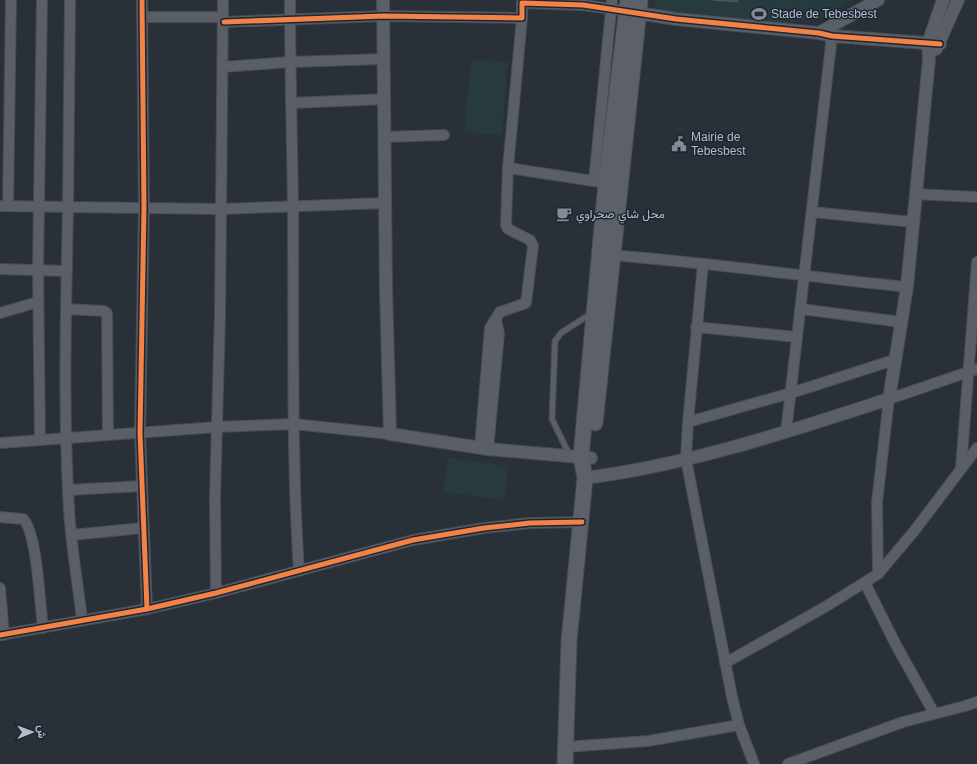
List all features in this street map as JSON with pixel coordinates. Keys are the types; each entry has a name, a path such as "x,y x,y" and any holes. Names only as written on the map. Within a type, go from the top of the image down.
{"main road":[{"path":"582,464 606,255 607,183 625,79 633,6"},
{"path":"565,764 569,641 582,522 582,464 596,310 606,255"}],"street":[{"path":"11,0 4,206 220,209 386,203"},
{"path":"40,440 38,270 42,0"},
{"path":"70,0 66,438 71,535 82,620"},
{"path":"142,0 144,208 140,433 147,609"},
{"path":"216,593 215,498 224,20 223,0"},
{"path":"290,0 293,206 293,424 294,493 298,571"},
{"path":"383,0 390,434"},
{"path":"819,33 878,0"},
{"path":"878,574 877,502 894,360 907,287 929,59 934,44 943,0"},
{"path":"934,44 958,0"},
{"path":"484,448 499,333 496,320 500,312 520,307 526,303 533,246 530,240 506,227 508,168 522,18 522,1 633,6 832,36 934,44"},
{"path":"508,168 607,183 612,4"},
{"path":"142,17 224,20 290,20 384,16 522,18"},
{"path":"786,432 832,36"},
{"path":"223,67 290,62 384,59"},
{"path":"291,103 385,100"},
{"path":"385,137 444,135"},
{"path":"916,194 977,197"},
{"path":"812,212 913,222"},
{"path":"606,255 703,264 804,277 907,287"},
{"path":"962,468 972,370 977,262"},
{"path":"703,264 696,327 686,459 725,663 739,725 754,764"},
{"path":"0,269 67,270"},
{"path":"0,313 38,302"},
{"path":"66,309 104,311 107,313 108,435"},
{"path":"801,309 901,322"},
{"path":"696,327 797,337"},
{"path":"688,422 791,393 894,360"},
{"path":"0,443 217,427 293,424 390,434 484,448 582,464 607,475 686,459 786,432 889,399 972,370"},
{"path":"725,663 878,574 896,554 977,448"},
{"path":"68,490 142,486"},
{"path":"0,517 23,519 29,527 35,553 43,628"},
{"path":"0,588 2,635 147,609 216,593 386,546 449,533 530,523 582,522"},
{"path":"71,535 144,528"},
{"path":"864,583 896,645 934,713"},
{"path":"788,764 903,722 977,702"},
{"path":"565,747 648,741 739,725"}],"lane":[{"path":"582,464 552,420 555,342 561,333 596,310"}],"green space":[{"name":"Stade de Tebesbest","path":"656,0 852,0 824,17 786,23 654,10"},
{"path":"471,59 508,62 502,135 464,132"},
{"path":"448,458 508,466 504,500 443,492"}],"building":[{"path":"713,0 738,0 737,2"}],"cycle path":[{"path":"142,0 144,208 140,433 147,609"},
{"path":"224,22 384,16 522,18 522,3 583,5 676,19 819,33 832,36 940,44"},
{"path":"0,635 147,609 216,593 413,540 484,528 530,523 582,522"}],"place":[{"name":"Stade de Tebesbest","path":"759,14"},
{"name":"Mairie de Tebesbest","path":"679,144"},
{"name":"محل شاي صحراوي","path":"564,214"}]}
